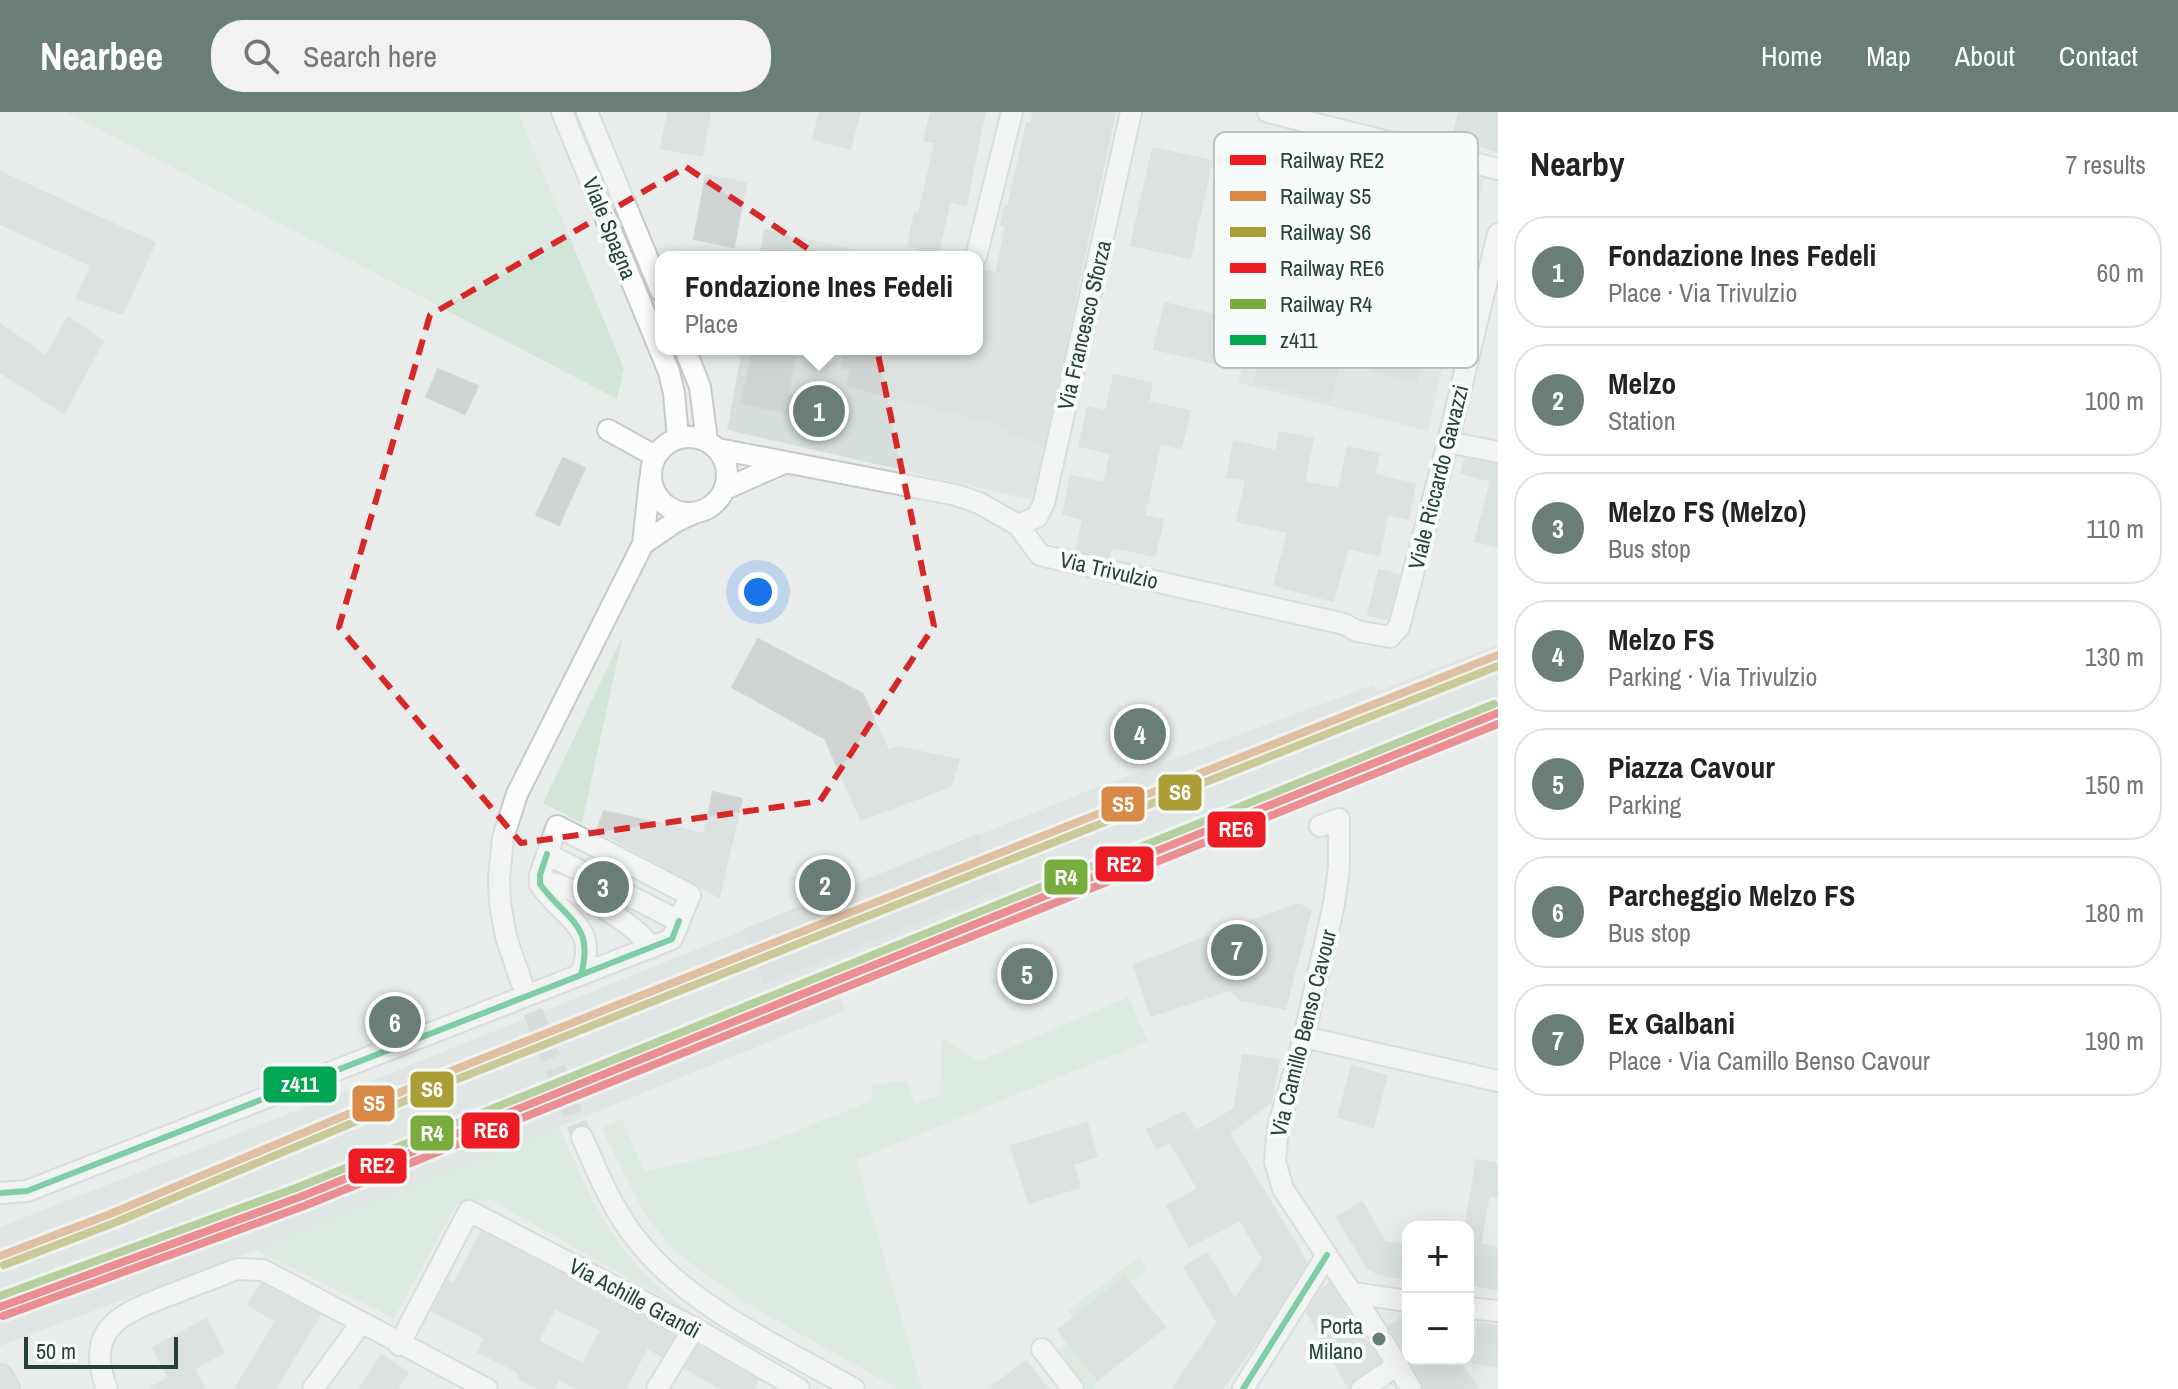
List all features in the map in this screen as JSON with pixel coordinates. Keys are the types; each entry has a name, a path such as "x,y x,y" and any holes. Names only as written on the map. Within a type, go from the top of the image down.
{"main road":[{"path":"0,1378 6,1389"}],"street":[{"name":"Viale Spagna","path":"562,112 655,338"},
{"name":"Viale Spagna","path":"587,112 655,276"},
{"path":"977,251 1012,112"},
{"name":"Via Francesco Sforza","path":"1018,525 1037,517 1044,503 1131,112"},
{"path":"1268,112 1349,132"},
{"path":"1478,164 1498,169"},
{"name":"Viale Riccardo Gavazzi","path":"1478,317 1498,234"},
{"name":"Viale Spagna","path":"662,355 676,407 678,438"},
{"path":"688,355 698,380 713,445 725,461 725,489"},
{"name":"Viale Riccardo Gavazzi","path":"1399,627 1466,368"},
{"path":"608,430 655,456"},
{"path":"522,984 504,930 500,903 500,865 505,830 517,794 643,544 655,456 661,448 678,438 693,436 713,445"},
{"path":"1448,442 1498,452"},
{"name":"Via Trivulzio","path":"713,445 784,463 956,495 979,503 1018,525 1040,555 1344,624 1357,631 1384,637 1394,634 1399,627"},
{"path":"643,544 675,522 708,508 725,489 784,463"},
{"path":"650,479 655,494 665,505 680,512 696,513"},
{"name":"Via Camillo Benso Cavour","path":"1320,826 1339,819 1339,867 1334,904 1304,1037 1278,1128 1275,1162 1283,1189 1353,1293 1411,1389"},
{"path":"0,1193 27,1191 651,948 672,939 690,895 557,826 540,875 540,884 584,933 587,959 581,975"},
{"path":"547,854 679,921"},
{"path":"540,884 550,883 574,893 638,931 651,948"},
{"path":"1304,1037 1498,1081"},
{"path":"582,1137 622,1219 662,1269 727,1316 854,1389"},
{"name":"Via Achille Grandi","path":"399,1345 469,1211 694,1328 799,1389"},
{"path":"1243,1389 1327,1255"},
{"path":"107,1389 101,1370 102,1351 107,1331 122,1314 237,1269 263,1270 399,1345 487,1389"},
{"path":"1353,1293 1402,1300"},
{"path":"1474,1309 1498,1311"},
{"path":"313,1389 361,1323"},
{"path":"657,1389 694,1328"},
{"path":"1042,1349 1073,1389"},
{"path":"1362,1389 1398,1365"}],"highlighted area":[{"path":"686,167 864,286 934,626 820,801 521,843 339,627 430,315"}],"shaded area":[{"path":"1478,178 1484,179 1478,206"},
{"path":"764,229 861,251 760,251"},
{"path":"983,279 1081,302 1042,502 727,430 741,355 983,355"},
{"path":"1242,368 1442,368 1428,431 1238,383"},
{"path":"1498,644 1498,724 838,994 845,1011 255,1250 0,1346 0,1227 359,1086 1085,792 1373,685 1376,692"}],"green space":[{"path":"66,112 518,112 624,369 617,399"},
{"path":"623,635 582,823 543,803"},
{"path":"1128,997 1148,1041 856,1160 922,1389 898,1389 744,1302 681,1256 643,1211 601,1128 622,1119 644,1172 760,1145 871,1101 873,1084 907,1081 915,1104 940,1096 942,1037 977,1062"},
{"path":"559,1126 584,1182 610,1229 643,1271 689,1312 491,1200 457,1204 394,1318 255,1250"},
{"path":"1139,1257 1148,1269 1075,1321 1068,1310"},
{"path":"1069,1343 1097,1384 1094,1389 1062,1389 1041,1362"}],"building":[{"path":"668,112 710,112 702,156 661,148"},
{"path":"820,112 860,112 850,149 813,139"},
{"path":"931,112 985,112 966,205 950,201 938,251 919,251 920,248 908,245 915,212 919,213 935,143 924,140"},
{"path":"1033,112 1115,112 1044,443 1007,435 1009,427 847,386 851,370 841,367 844,355 983,355 983,271 996,273 1006,226 1001,225 1005,206 1008,207 1027,123 1031,124"},
{"path":"1459,112 1498,112 1498,152 1478,145 1478,132 1454,132"},
{"path":"1153,148 1212,161 1190,258 1131,245"},
{"path":"0,172 155,243 122,314 77,298 91,265 0,224"},
{"path":"706,175 746,183 734,247 694,239"},
{"path":"1165,303 1214,315 1214,363 1154,349"},
{"path":"68,317 103,341 64,413 0,372 0,324 46,356"},
{"path":"752,355 796,355 787,395 843,408 839,424 741,403"},
{"path":"1258,368 1338,368 1331,400 1255,382"},
{"path":"1373,368 1419,368 1416,382 1372,371"},
{"path":"438,369 478,386 465,414 426,397"},
{"path":"1114,375 1152,383 1148,402 1190,411 1181,448 1160,444 1144,516 1163,520 1155,556 1112,547 1109,557 1076,550 1083,519 1063,514 1071,476 1104,483 1111,453 1079,446 1088,407 1106,411"},
{"path":"1280,432 1313,439 1304,482 1339,489 1348,447 1379,454 1374,475 1415,484 1408,519 1388,514 1379,555 1348,548 1333,601 1274,585 1288,532 1237,521 1246,480 1227,477 1234,441 1276,451"},
{"path":"563,458 585,468 559,525 536,515"},
{"path":"1465,459 1498,465 1498,547 1475,541 1491,481 1461,473"},
{"path":"1379,570 1399,575 1388,619 1368,615"},
{"path":"758,639 863,694 888,750 898,747 959,760 951,786 861,820 825,739 732,687"},
{"path":"713,792 742,799 719,897 597,830 604,811 704,834"},
{"path":"978,835 1001,888 765,983 744,930"},
{"path":"1298,904 1311,910 1285,1009 1241,1000 1230,990 1151,1016 1134,965 1216,934 1214,931 1232,925 1233,928"},
{"path":"1243,1055 1279,1060 1271,1102 1229,1133 1307,1263 1263,1333 1222,1389 1172,1389 1218,1323 1184,1267 1207,1253 1235,1299 1263,1259 1240,1220 1189,1247 1167,1206 1198,1189 1170,1142 1157,1148 1147,1130 1184,1112 1196,1131 1234,1109"},
{"path":"1352,1066 1387,1076 1373,1127 1338,1117"},
{"path":"1087,1123 1097,1156 1073,1164 1080,1187 1029,1203 1011,1146"},
{"path":"1477,1160 1498,1164 1498,1197 1489,1195 1480,1244 1498,1248 1498,1290 1474,1285 1474,1221 1466,1221"},
{"path":"1362,1202 1385,1242 1402,1244 1402,1278 1378,1274 1367,1267 1337,1217"},
{"path":"481,1232 676,1333 662,1356 647,1348 625,1389 578,1389 559,1379 553,1389 539,1389 518,1378 520,1373 478,1352 485,1338 432,1311 448,1280 454,1284","holes":["555,1308 601,1330 583,1364 538,1341"]},
{"path":"1125,1277 1165,1327 1097,1380 1058,1330"},
{"path":"1330,1283 1380,1362 1355,1378 1349,1389 1307,1312 1322,1288"},
{"path":"261,1284 320,1315 275,1389 235,1389 276,1321 248,1305"},
{"path":"1402,1318 1402,1347 1389,1326"},
{"path":"206,1319 224,1352 194,1369 205,1389 149,1389 169,1378 153,1348"},
{"path":"1478,1323 1498,1326 1498,1367 1474,1363"},
{"path":"698,1346 758,1380 753,1389 722,1389 685,1368"},
{"path":"382,1355 408,1373 397,1389 359,1389"},
{"path":"1026,1361 1047,1389 989,1389"},
{"path":"1412,1365 1461,1365 1479,1389 1424,1389"}],"tunnel":[{"path":"522,984 582,1137"}],"railway":[{"path":"272,1161 446,1073"}],"rail line":[{"name":"S5","path":"0,1256 110,1214 446,1073 1498,655"},
{"name":"S6","path":"4,1265 114,1223 450,1082 1498,666"},
{"name":"R4","path":"0,1296 296,1188 1494,704"},
{"name":"RE2","path":"0,1307 300,1197 1498,713"},
{"name":"RE6","path":"3,1316 304,1206 1498,724"}],"transit line":[{"name":"z411","path":"0,1193 27,1191 581,975 584,958 581,933 540,884 547,854"},
{"name":"z411","path":"535,993 672,939 679,921"},
{"name":"z411","path":"1243,1389 1327,1255"}],"place":[{"name":"Fondazione Ines Fedeli","path":"819,411"},
{"name":"Melzo FS","path":"1140,734"},
{"name":"Melzo","path":"825,885"},
{"name":"Melzo FS (Melzo)","path":"603,887"},
{"name":"Ex Galbani","path":"1237,950"},
{"name":"Piazza Cavour","path":"1027,974"},
{"name":"Parcheggio Melzo FS","path":"395,1022"},
{"name":"Porta Milano","path":"1379,1339"}]}
